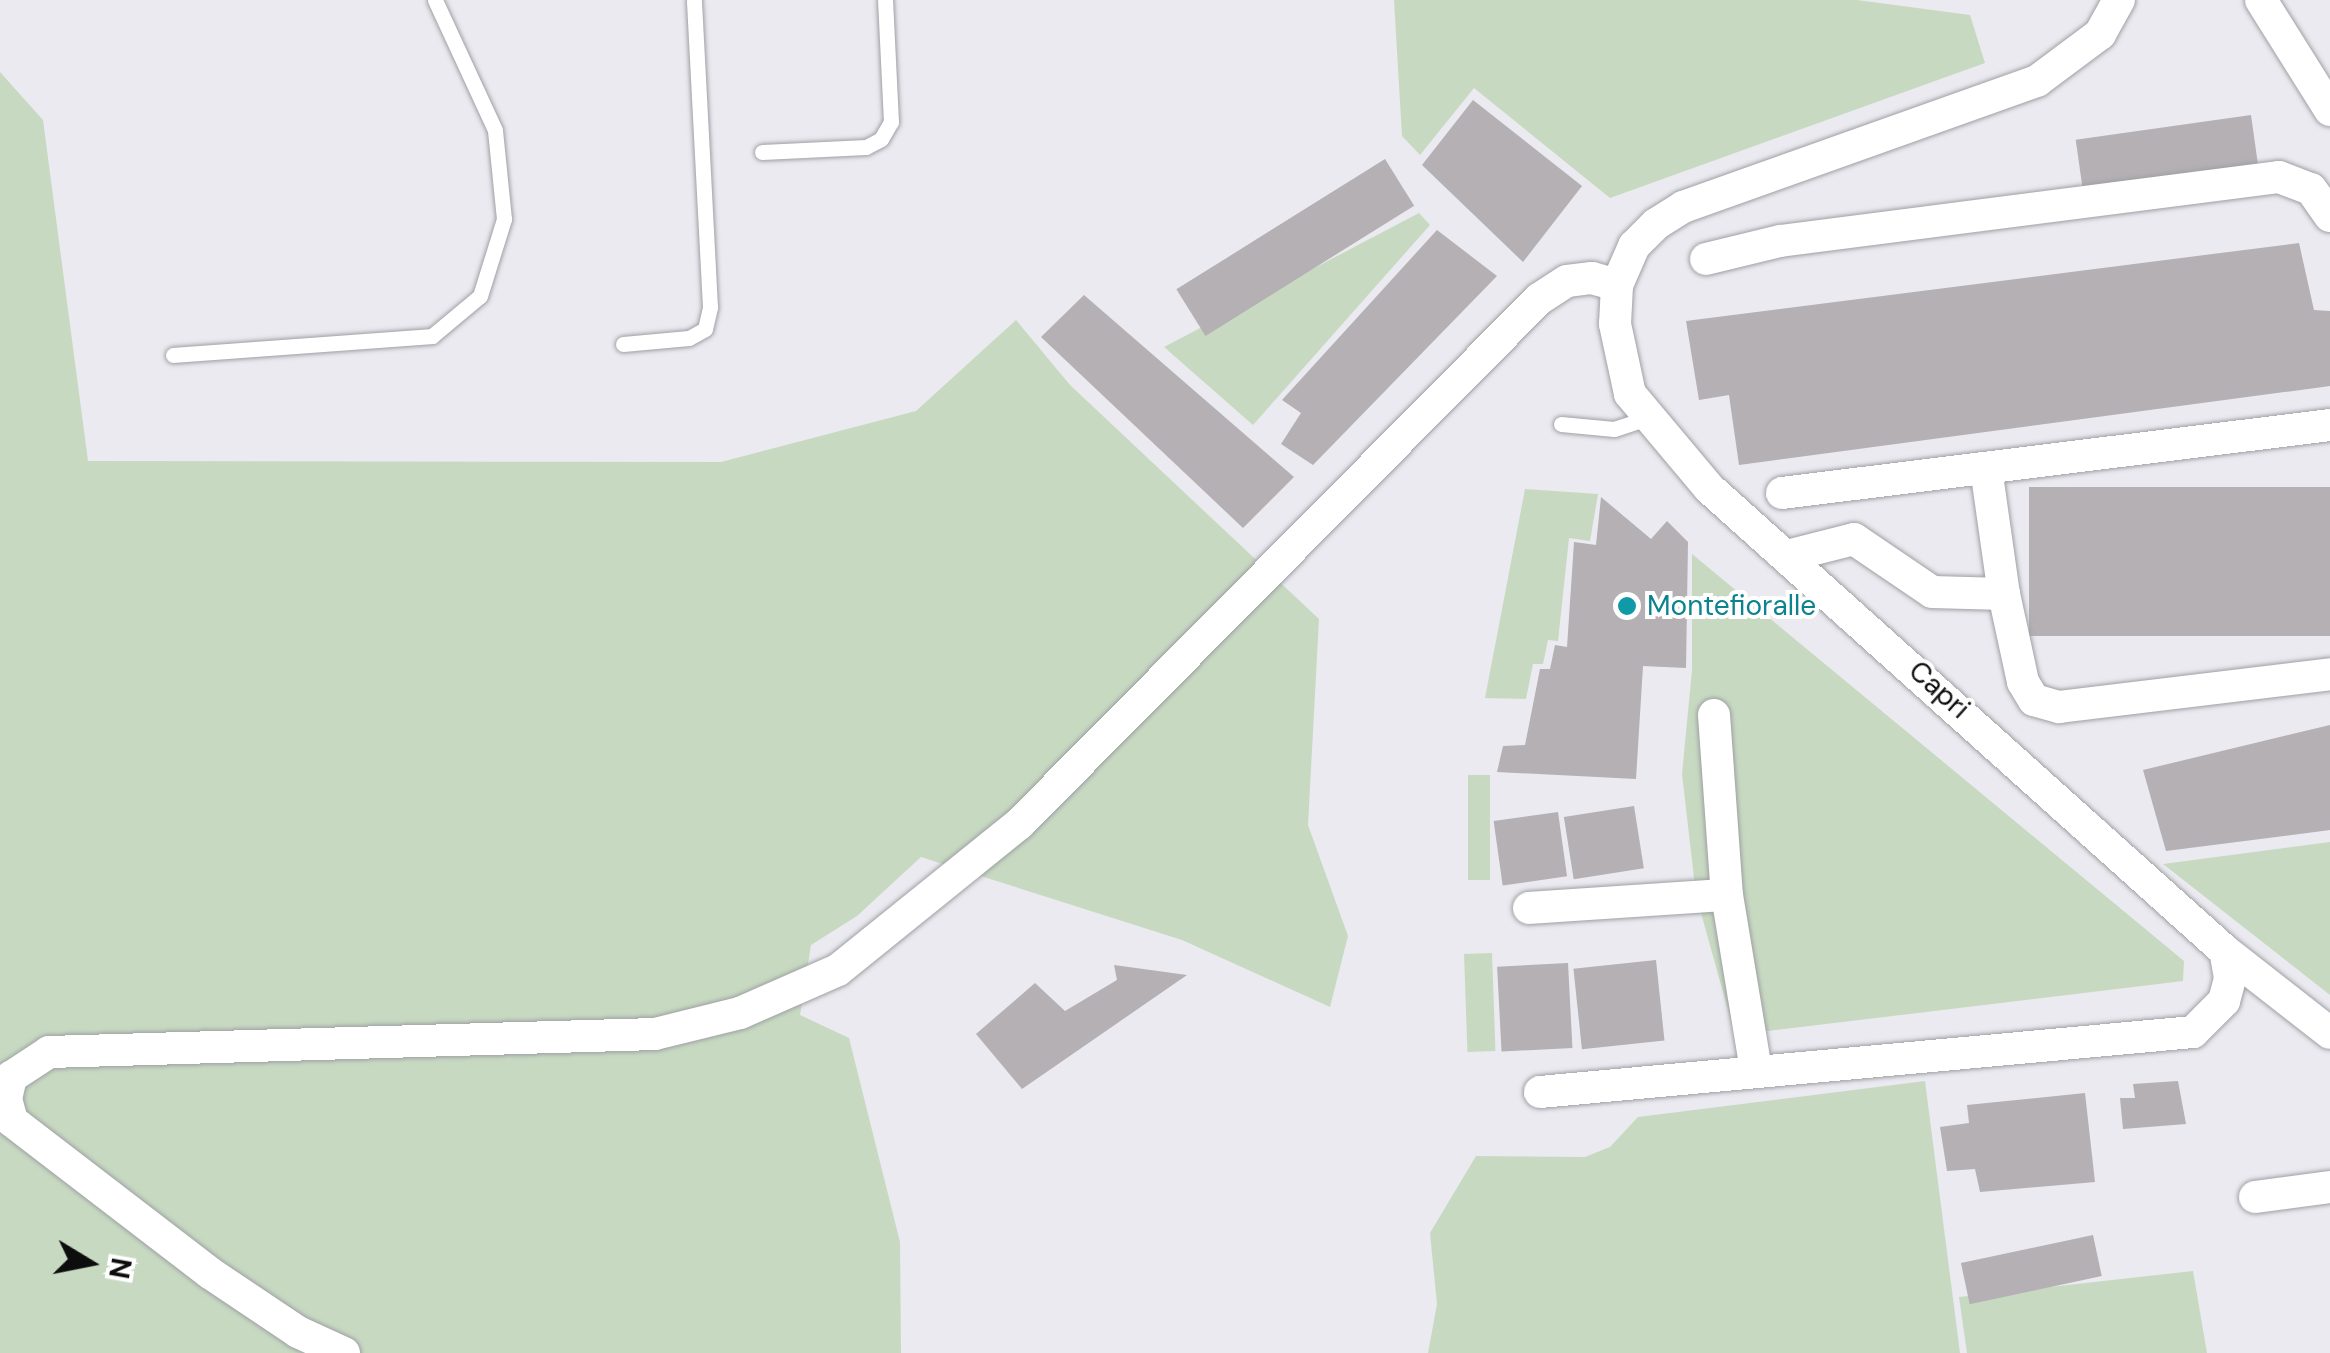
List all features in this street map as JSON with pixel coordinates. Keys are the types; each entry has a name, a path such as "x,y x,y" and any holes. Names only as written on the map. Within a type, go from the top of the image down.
{"street":[{"name":"Capri","path":"2119,0 2100,34 2037,81 1682,207 1634,246 1617,285 1615,324 1623,365 1630,394 1709,488 1790,555 2225,951 2330,1033"},
{"path":"2261,0 2328,103"},
{"path":"1706,260 1780,241 2279,178 2311,189 2330,216"},
{"path":"344,1353 298,1332 210,1273 12,1121 6,1098 11,1078 26,1062 49,1052 655,1034 740,1013 838,970 1019,824 1539,299 1567,281 1592,278 1617,285"},
{"path":"1782,493 2330,426"},
{"path":"1986,468 2004,594 2023,682 2045,706 2330,674"},
{"path":"1790,555 1845,537 1932,592 2004,594"},
{"path":"1714,716 1727,894 1756,1071"},
{"path":"1529,908 1727,894"},
{"path":"1540,1092 2193,1032 2224,1000 2230,978 2225,951"},
{"path":"2255,1197 2330,1187"}],"lane":[{"path":"173,355 432,336 480,296 504,220 494,130 435,0"},
{"path":"623,344 690,338 705,329 710,306 694,0"},
{"path":"762,152 866,147 881,139 892,122 885,0"},
{"path":"1561,424 1614,429 1647,418"}],"green space":[{"path":"1394,0 1857,0 1970,15 1985,63 1610,198 1474,88 1420,155 1402,136"},
{"path":"0,72 43,120 88,461 721,462 916,411 1016,320 1070,385 1319,619 1308,825 1348,936 1330,1007 1182,940 921,857 857,916 811,945 800,1015 849,1038 900,1242 901,1353 0,1353"},
{"path":"1419,213 1430,225 1253,425 1164,347"},
{"path":"1525,489 1598,494 1590,541 1569,538 1558,641 1548,640 1543,664 1533,664 1526,699 1485,698"},
{"path":"1692,554 2184,961 2183,981 1735,1035 1696,895 1682,774 1692,670"},
{"path":"1468,775 1490,775 1490,880 1468,880"},
{"path":"2330,842 2330,995 2163,864"},
{"path":"1492,953 1495,1051 1467,1052 1464,954"},
{"path":"1925,1081 1960,1353 1428,1353 1437,1304 1430,1233 1476,1156 1585,1157 1610,1147 1638,1117"},
{"path":"2193,1271 2207,1353 1967,1353 1959,1297"}],"building":[{"path":"1473,100 1582,186 1523,262 1422,165"},
{"path":"2251,115 2259,172 2084,197 2076,140"},
{"path":"1385,159 1414,206 1206,336 1176,289"},
{"path":"1437,230 1497,276 1313,465 1281,444 1301,413 1282,400"},
{"path":"2299,243 2314,310 2330,311 2330,386 1739,465 1729,395 1699,400 1686,321"},
{"path":"1084,295 1294,477 1243,528 1041,337"},
{"path":"2029,487 2330,487 2330,636 2029,636"},
{"name":"Montefioralle","path":"1601,497 1651,539 1667,521 1688,542 1686,668 1643,666 1636,779 1497,772 1503,746 1525,745 1540,669 1550,669 1555,645 1567,647 1574,542 1596,545"},
{"path":"2330,725 2330,830 2166,851 2143,770"},
{"path":"1634,806 1644,868 1574,879 1564,817"},
{"path":"1558,812 1567,876 1503,885 1494,821"},
{"path":"1656,960 1664,1041 1582,1049 1573,969"},
{"path":"1568,963 1572,1048 1502,1052 1497,967"},
{"path":"1114,965 1187,975 1022,1089 976,1034 1035,983 1065,1011 1117,980"},
{"path":"2178,1081 2186,1124 2123,1129 2120,1098 2135,1098 2133,1084"},
{"path":"2085,1093 2095,1182 1980,1192 1975,1169 1947,1171 1940,1127 1969,1123 1967,1105"},
{"path":"2093,1235 2102,1276 1970,1304 1961,1263"}],"place":[{"name":"Montefioralle","path":"1627,606"}]}
